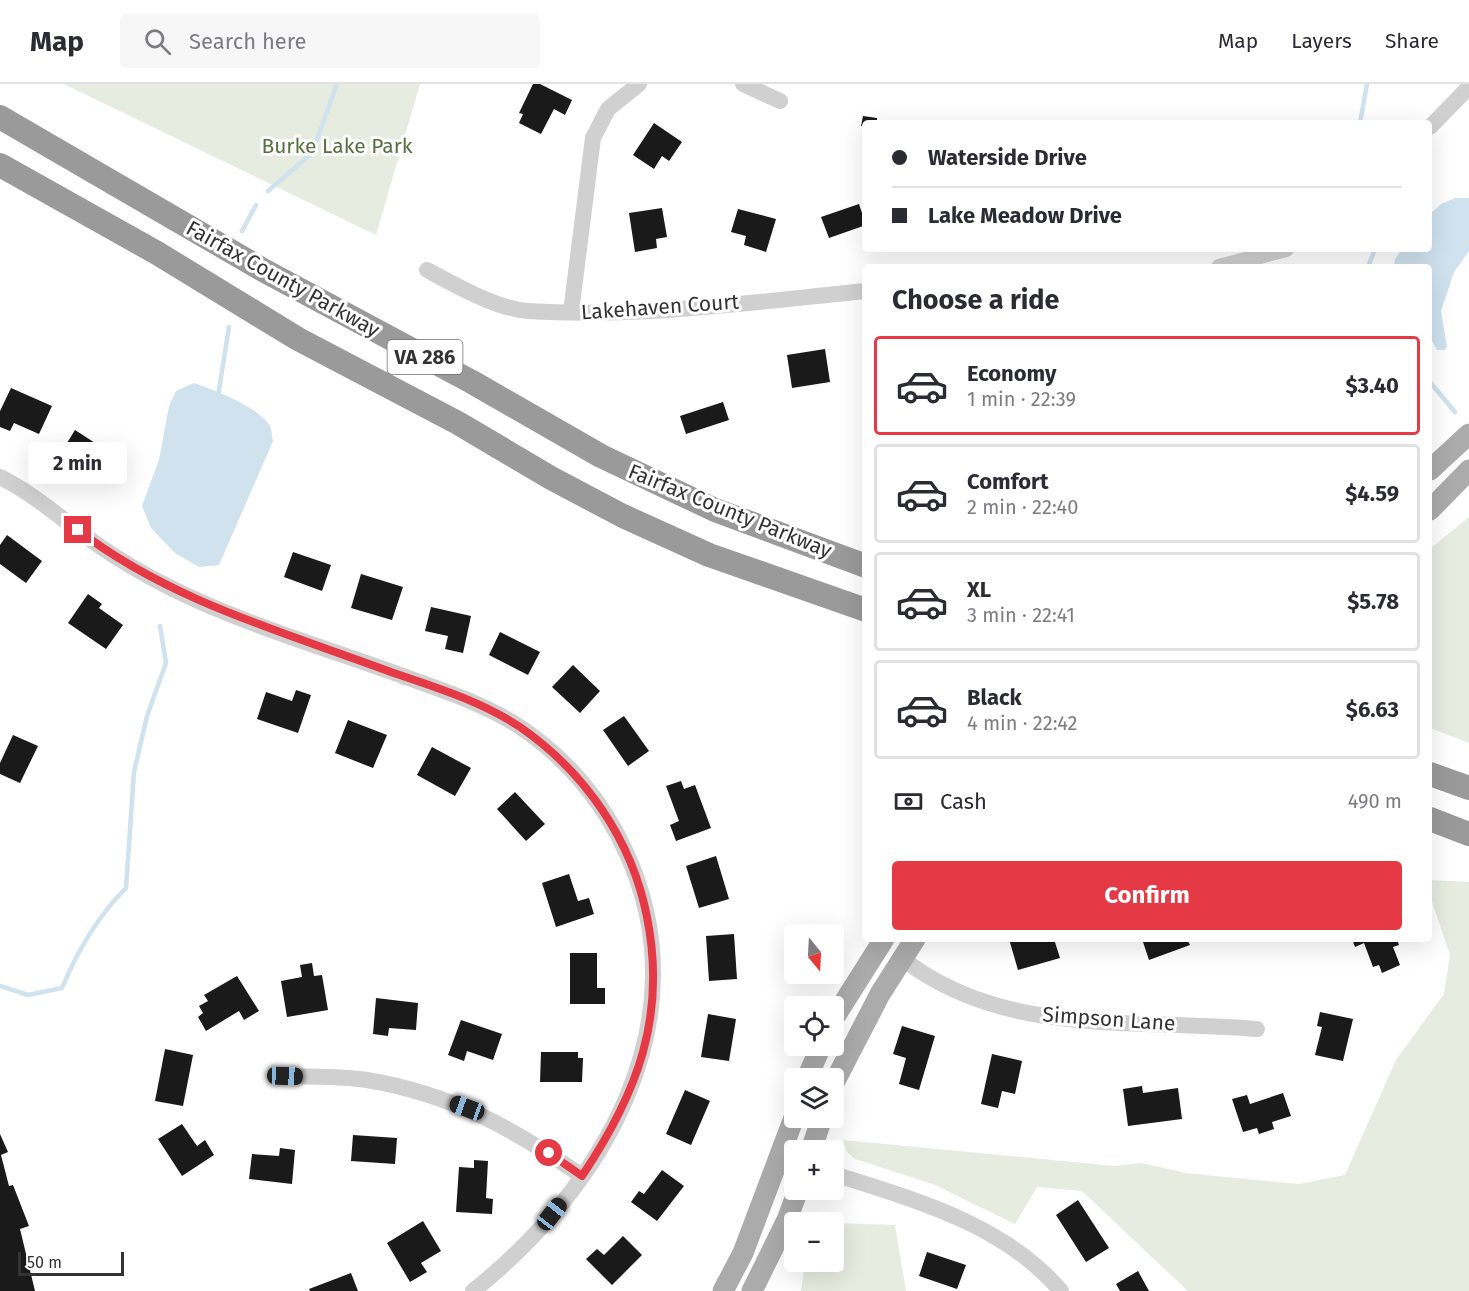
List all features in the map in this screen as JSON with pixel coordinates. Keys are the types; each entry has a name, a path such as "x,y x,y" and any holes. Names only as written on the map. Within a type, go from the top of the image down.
{"highway":[{"name":"Fairfax County Parkway","path":"0,117 263,270 472,382 601,456 715,510 862,565"},
{"name":"Fairfax County Parkway","path":"0,165 157,253 298,339 458,423 550,478 623,516 710,555 862,609"},
{"path":"1432,775 1469,788"},
{"path":"1432,820 1469,834"}],"main road":[{"path":"1432,468 1469,434"},
{"path":"1432,508 1469,470"},
{"path":"844,1002 882,942"},
{"path":"841,1068 854,1040 913,942"},
{"path":"723,1291 784,1166"},
{"path":"752,1291 794,1200"}],"street":[{"path":"572,312 592,138 608,109 639,84"},
{"path":"744,84 780,101"},
{"path":"1432,126 1469,87"},
{"path":"1230,264 1275,252"},
{"name":"Lakehaven Court","path":"427,270 481,296 515,308 572,312 662,311 862,291"},
{"path":"0,477 43,503 123,562 176,590 488,708 545,746 592,794 620,839 640,886 651,935 654,987 649,1033 635,1082 601,1147 582,1176 523,1246 474,1291"},
{"name":"Simpson Lane","path":"903,959 948,988 1011,1011 1067,1021 1209,1025 1257,1029"},
{"path":"285,1076 367,1080 439,1097 501,1123 582,1176"},
{"path":"844,1178 953,1216 991,1234 1023,1254 1061,1291"}],"green space":[{"name":"Burke Lake Park","path":"64,84 420,84 376,235"},
{"path":"1469,517 1469,743 1432,729 1432,547"},
{"path":"1432,880 1469,882 1469,1291 1188,1291 1082,1191 1037,1187 1015,1224 935,1185 855,1159 846,1151 844,1144 844,1140 1114,1166 1142,1163 1185,1173 1299,1184 1345,1175 1396,1060 1444,994 1450,955 1432,902"},
{"path":"844,1223 895,1225 906,1291 801,1291 804,1272 844,1272"}],"water":[{"path":"1455,198 1469,198 1469,251 1454,272 1441,311 1447,347 1444,350 1437,350 1432,341 1432,264 1394,264 1400,252 1432,252 1432,212 1441,204"},
{"path":"194,383 235,400 256,412 270,426 273,441 219,565 199,567 175,553 151,528 142,506 159,460 169,406 176,391"}],"building":[{"path":"533,84 540,84 572,100 565,115 554,109 541,134 519,123 523,114 519,113"},
{"path":"863,116 877,118 877,120 862,120"},
{"path":"654,123 682,142 669,161 662,156 654,169 633,155"},
{"path":"859,204 862,226 829,238 821,217"},
{"path":"662,208 667,237 656,239 657,248 635,252 629,213"},
{"path":"738,209 776,219 766,252 744,245 746,236 731,232"},
{"path":"825,349 830,382 792,388 787,355"},
{"path":"11,388 52,406 39,434 14,423 10,431 0,427 0,411"},
{"path":"723,402 729,420 686,434 680,416"},
{"path":"75,430 109,452 96,473 62,451"},
{"path":"7,535 42,561 26,583 0,564 0,545"},
{"path":"293,552 331,565 322,591 284,577"},
{"path":"361,574 403,587 392,620 351,608"},
{"path":"88,594 102,604 99,608 123,625 106,649 68,623"},
{"path":"431,607 471,616 463,653 445,649 448,636 425,631"},
{"path":"500,632 540,652 528,675 489,655"},
{"path":"573,665 600,691 580,713 552,687"},
{"path":"296,690 311,695 298,733 257,719 266,692 292,701"},
{"path":"624,716 649,751 628,766 603,730"},
{"path":"348,720 387,735 373,768 335,753"},
{"path":"13,735 38,746 20,783 0,774 0,763"},
{"path":"432,747 471,768 455,796 417,775"},
{"path":"681,781 684,789 695,785 711,828 676,841 670,825 679,821 666,786"},
{"path":"515,792 545,824 526,841 497,809"},
{"path":"716,856 729,899 699,908 686,866"},
{"path":"569,874 578,901 589,898 594,914 556,927 542,883"},
{"path":"734,934 737,979 709,981 706,936"},
{"path":"1010,942 1055,942 1060,958 1018,970"},
{"path":"1143,942 1188,942 1190,945 1149,960"},
{"path":"1353,942 1398,942 1399,945 1393,947 1400,965 1382,973 1379,965 1373,967 1364,943 1355,947"},
{"path":"570,953 597,953 597,988 605,988 605,1004 570,1004"},
{"path":"312,963 314,976 322,975 328,1010 287,1017 281,981 302,977 300,965"},
{"path":"237,976 259,1011 244,1020 239,1011 206,1031 198,1017 203,1013 199,1006 208,1001 204,995"},
{"path":"376,998 418,1003 416,1030 389,1028 388,1036 373,1034"},
{"path":"1320,1012 1353,1019 1343,1061 1315,1055 1322,1027 1317,1026"},
{"path":"708,1014 736,1019 729,1061 701,1057"},
{"path":"461,1020 502,1034 493,1060 467,1051 464,1061 448,1055"},
{"path":"902,1026 935,1036 919,1090 899,1084 906,1058 893,1054"},
{"path":"165,1049 193,1055 183,1106 155,1101"},
{"path":"541,1052 578,1052 578,1058 583,1058 582,1082 540,1082"},
{"path":"992,1054 1022,1061 1015,1094 1002,1091 998,1108 981,1104"},
{"path":"1142,1086 1143,1093 1178,1088 1182,1119 1128,1126 1123,1089"},
{"path":"685,1090 710,1101 691,1145 666,1134"},
{"path":"1283,1093 1291,1116 1272,1122 1274,1129 1259,1134 1257,1128 1243,1132 1232,1099 1247,1095 1250,1104"},
{"path":"182,1124 197,1146 205,1140 214,1155 182,1176 158,1139"},
{"path":"0,1134 8,1152 1,1155 9,1186 13,1185 29,1226 20,1229 35,1291 0,1291"},
{"path":"353,1135 397,1138 395,1164 351,1161"},
{"path":"280,1148 295,1150 292,1184 249,1179 252,1154 279,1156"},
{"path":"474,1160 488,1161 486,1198 493,1199 492,1214 456,1212 459,1167 474,1168"},
{"path":"662,1170 684,1186 657,1221 631,1202 639,1191 644,1194"},
{"path":"1078,1200 1109,1248 1086,1262 1056,1215"},
{"path":"423,1221 441,1251 421,1263 427,1272 410,1282 387,1243"},
{"path":"623,1236 642,1255 612,1285 586,1259 597,1249 604,1255"},
{"path":"927,1252 966,1265 957,1289 919,1276"},
{"path":"1138,1271 1149,1291 1120,1291 1116,1284"},
{"path":"351,1273 358,1291 310,1291 309,1289"}],"waterway":[{"path":"268,191 312,153 337,84"},
{"path":"1361,120 1367,84"},
{"path":"242,231 256,205"},
{"path":"1369,264 1374,252"},
{"path":"218,396 229,327"},
{"path":"1432,384 1455,412"},
{"path":"0,986 28,995 62,988 89,935 106,910 126,888 134,772 147,716 166,663 160,626"}],"route":[{"path":"78,530 145,575 198,600 488,708 519,726 545,746 592,794 620,839 640,886 651,935 654,987 652,1010 649,1033 635,1082 601,1147 582,1176 549,1153"}]}
